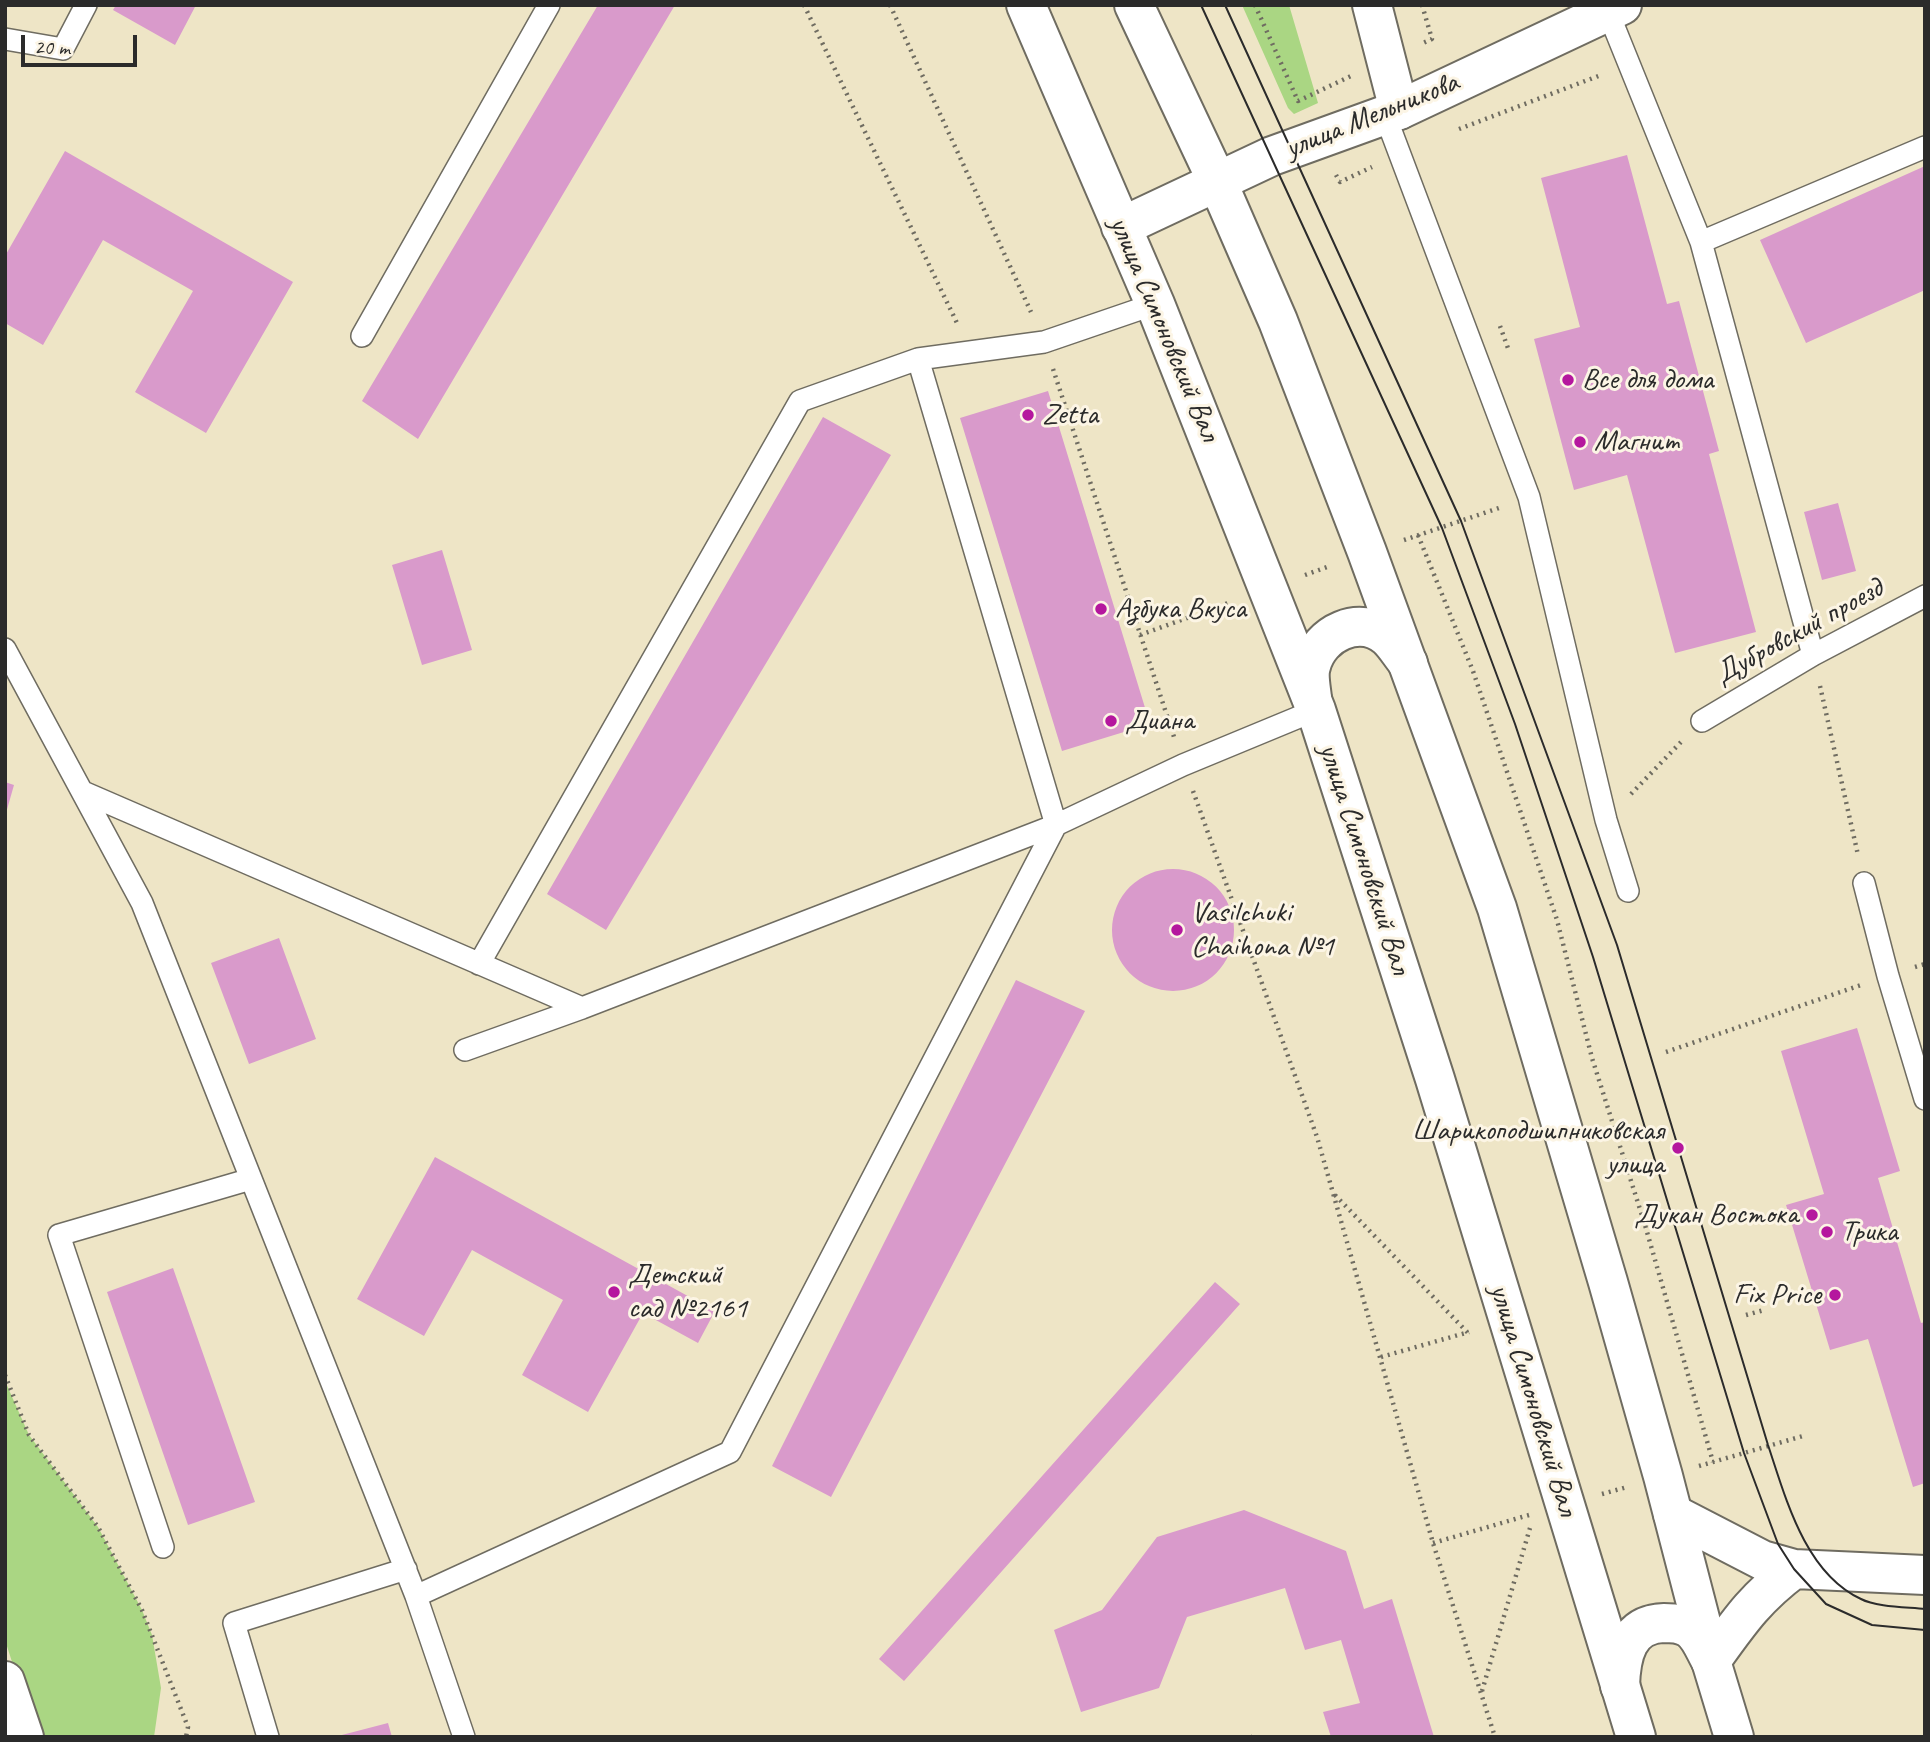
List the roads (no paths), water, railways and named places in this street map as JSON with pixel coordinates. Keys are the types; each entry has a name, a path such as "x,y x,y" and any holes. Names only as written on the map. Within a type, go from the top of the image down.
{"main road":[{"name":"улица Симоновский Вал","path":"1026,5 1155,304 1314,704 1435,1079 1636,1737"},
{"path":"1134,5 1217,181 1278,321 1408,663 1497,908 1608,1282 1734,1737"},
{"path":"1373,5 1392,112"},
{"name":"улица Мельникова","path":"1121,227 1272,156 1392,112 1568,17 1615,9"},
{"path":"1314,704 1310,667 1319,647 1331,636 1348,628 1367,626 1387,637 1408,663"},
{"path":"1673,1514 1762,1560 1794,1569 1925,1575"},
{"path":"1711,1661 1749,1608 1794,1569"},
{"path":"1620,1686 1621,1664 1626,1646 1637,1632 1653,1623 1672,1623 1690,1629 1711,1661"},
{"path":"5,1681 24,1737"}],"lane":[{"path":"5,39 63,49 86,5"},
{"path":"362,336 549,5"},
{"path":"1615,9 1629,64 1701,242 1812,654"},
{"path":"1392,112 1529,497 1606,820 1628,891"},
{"path":"1701,242 1925,147"},
{"path":"479,964 800,401 918,359 1044,342 1155,304"},
{"path":"416,1595 730,1452 1056,825 918,359"},
{"name":"Дубровский проезд","path":"1702,721 1812,654 1925,596"},
{"path":"5,649 142,902 406,1569 464,1737"},
{"path":"465,1050 582,1008 1056,825 1314,704"},
{"path":"83,792 582,1008"},
{"path":"1864,883 1888,976 1925,1099"},
{"path":"163,1547 59,1235 251,1178"},
{"path":"268,1737 234,1623 406,1569"}],"tram line":[{"path":"1201,5 1442,528 1515,724 1593,957 1744,1453 1778,1544 1794,1569 1826,1604 1872,1625 1925,1630"},
{"path":"1225,5 1461,521 1617,945 1768,1445 1800,1532 1825,1572 1861,1599 1875,1604 1925,1609"}],"place":[{"name":"Все для дома","path":"1568,380"},
{"name":"Zetta","path":"1028,415"},
{"name":"Магнит","path":"1580,442"},
{"name":"Азбука Вкуса","path":"1101,609"},
{"name":"Диана","path":"1111,721"},
{"name":"Vasilchuki Chaihona №1","path":"1177,930"},
{"name":"Шарикоподшипниковская улица","path":"1678,1148"},
{"name":"Дукан Востока","path":"1812,1215"},
{"name":"Трика","path":"1827,1232"},
{"name":"Детский сад №2161","path":"614,1292"},
{"name":"Fix Price","path":"1835,1295"}]}
